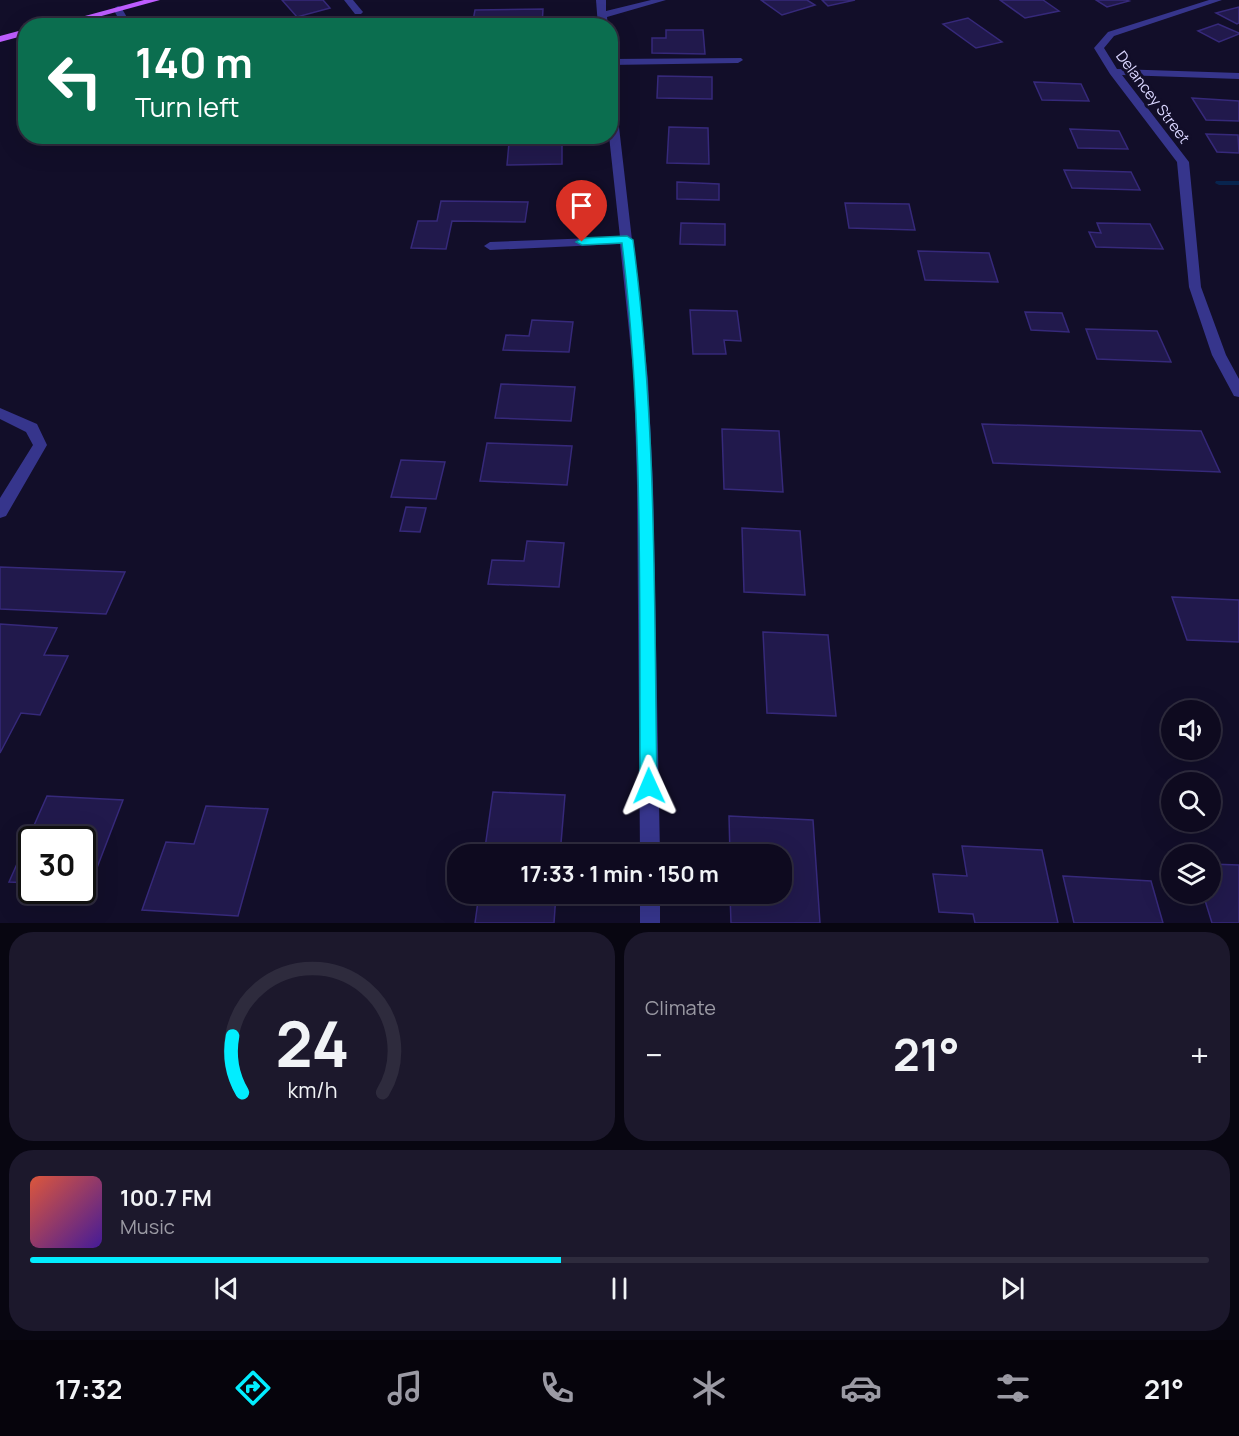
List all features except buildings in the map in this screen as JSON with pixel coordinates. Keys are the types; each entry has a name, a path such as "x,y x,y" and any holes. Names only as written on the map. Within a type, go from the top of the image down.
{"main road":[{"path":"83,18 155,0"},
{"path":"0,39 18,34"}],"street":[{"path":"348,0 358,12"},
{"path":"601,0 602,18"},
{"path":"602,15 662,0"},
{"name":"Delancey Street","path":"1218,0 1112,34 1099,48 1114,72 1183,162 1195,287 1219,355 1239,392"},
{"path":"118,9 123,18"},
{"path":"618,62 738,60"},
{"path":"1114,72 1239,76"},
{"path":"616,144 641,379 650,844"},
{"path":"490,246 627,240"},
{"path":"0,413 32,428 40,445 0,512"},
{"path":"650,904 650,923"}],"waterway":[{"path":"1219,183 1239,183"}],"route":[{"path":"582,242 627,240 631,270 641,379 645,486 649,786"}]}
